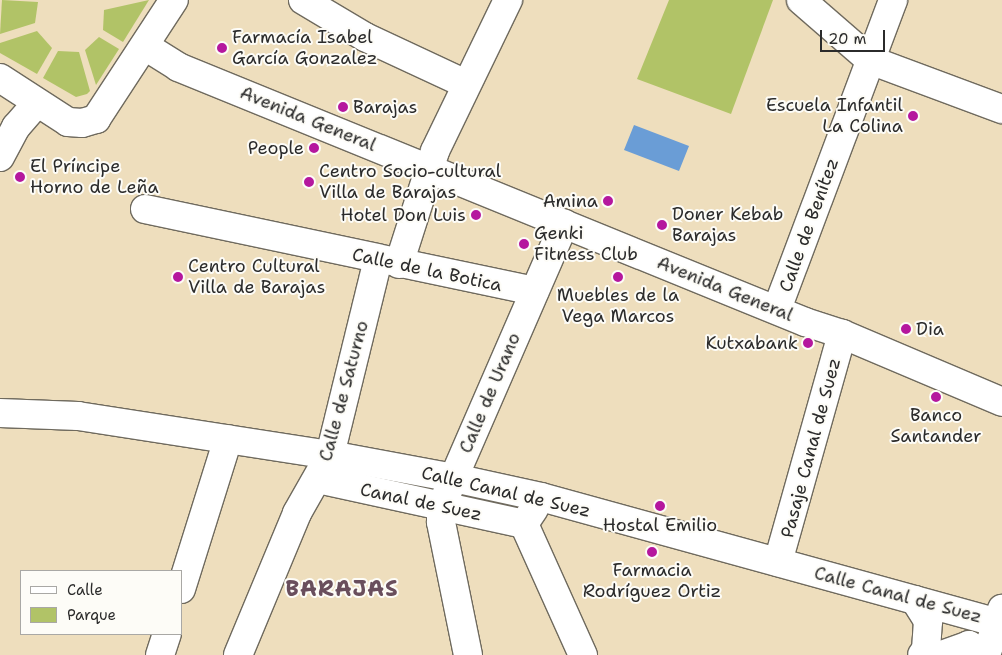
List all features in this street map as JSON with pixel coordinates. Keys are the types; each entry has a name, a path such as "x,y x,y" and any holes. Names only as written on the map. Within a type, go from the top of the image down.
{"street":[{"path":"0,78 68,122 82,123 96,119 174,0"},
{"path":"303,0 365,37 466,84"},
{"name":"Calle de Saturno","path":"238,655 297,513 330,455 389,262 432,169 435,151 508,0"},
{"path":"801,0 870,60 1002,109"},
{"name":"Calle de Benítez","path":"777,309 894,0"},
{"name":"Avenida General","path":"145,46 178,67 564,224 842,334 1002,402"},
{"path":"0,157 16,127 37,103"},
{"name":"Calle de la Botica","path":"145,209 389,262 534,291"},
{"name":"Calle de Urano","path":"468,655 441,522 441,507 564,224"},
{"name":"Pasaje Canal de Suez","path":"778,562 842,334"},
{"name":"Calle Canal de Suez","path":"0,413 78,416 330,455 454,478 541,497 915,600 1001,618"},
{"path":"182,586 228,439"},
{"name":"Canal de Suez","path":"318,479 524,524"},
{"path":"541,497 524,524 583,655"},
{"path":"915,600 928,621 926,650 922,655"},
{"path":"942,655 969,645 986,654 1001,618"},
{"path":"160,655 167,635"}],"green space":[{"path":"2,0 38,2 35,23 0,34"},
{"path":"149,0 123,42 103,30 104,10"},
{"path":"669,0 773,0 731,114 637,79"},
{"path":"37,31 52,48 37,74 0,53 0,43"},
{"path":"99,37 119,49 96,85 85,50"},
{"path":"58,51 79,52 90,91 87,94 76,97 43,78"}],"water":[{"path":"634,125 689,146 679,171 624,150"}],"place":[{"name":"Farmacía Isabel García Gonzalez","path":"222,48"},
{"name":"Barajas","path":"343,107"},
{"name":"Escuela Infantil La Colina","path":"913,116"},
{"name":"People","path":"314,148"},
{"name":"El Príncipe Horno de Leña","path":"20,177"},
{"name":"Centro Socio-cultural Villa de Barajas","path":"309,182"},
{"name":"Amina","path":"608,201"},
{"name":"Hotel Don Luis","path":"476,215"},
{"name":"Doner Kebab Barajas","path":"662,225"},
{"name":"Genki Fitness Club","path":"524,244"},
{"name":"Centro Cultural Villa de Barajas","path":"178,277"},
{"name":"Muebles de la Vega Marcos","path":"618,277"},
{"name":"Dia","path":"906,329"},
{"name":"Kutxabank","path":"808,343"},
{"name":"Banco Santander","path":"936,397"},
{"name":"Hostal Emilio","path":"660,506"},
{"name":"Farmacia Rodríguez Ortiz","path":"652,552"}],"district":[{"name":"BARAJAS","path":"342,589"}]}
